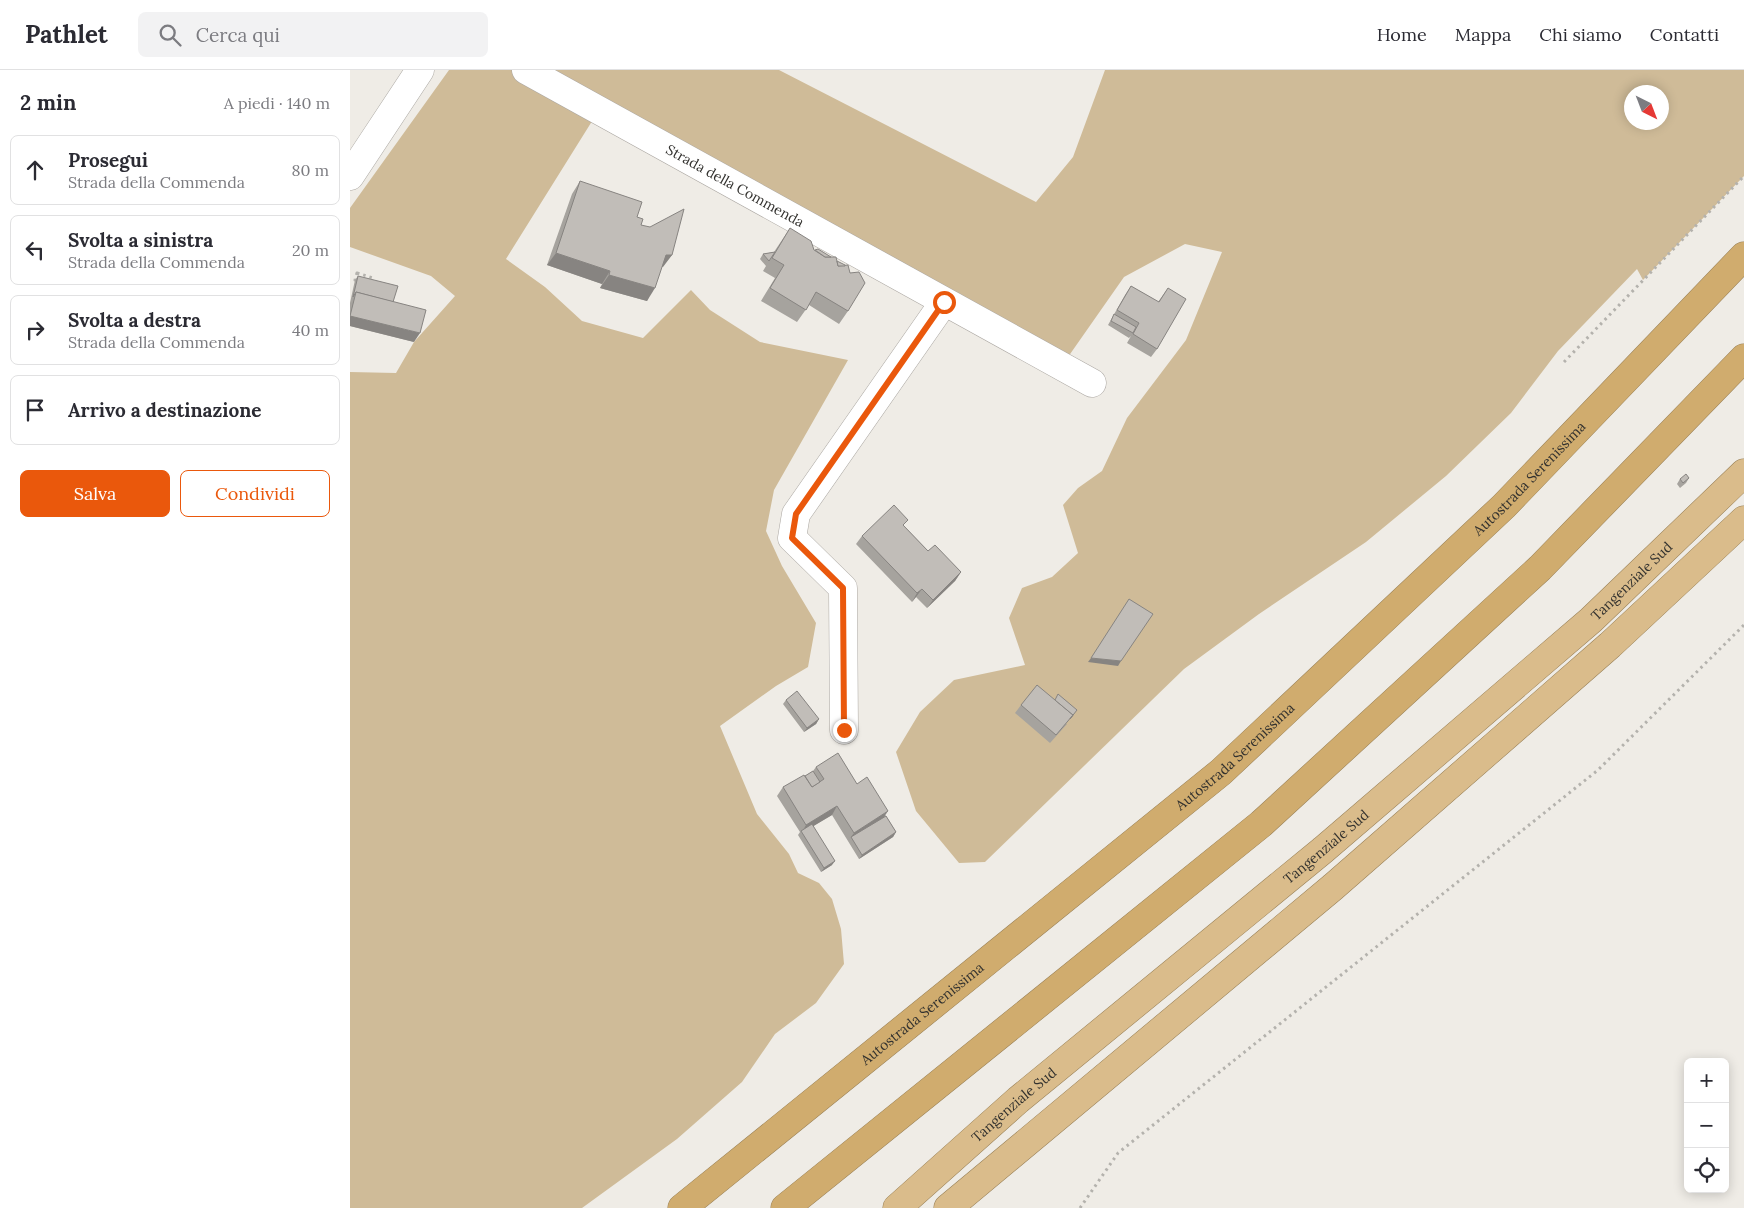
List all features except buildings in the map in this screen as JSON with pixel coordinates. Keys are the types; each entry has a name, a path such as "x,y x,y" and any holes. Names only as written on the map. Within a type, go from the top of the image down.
{"highway":[{"name":"Autostrada Serenissima","path":"682,1208 1221,772 1504,506 1744,256"},
{"path":"785,1208 1261,824 1540,568 1744,358"},
{"name":"Tangenziale Sud","path":"897,1208 1018,1100 1323,850 1591,620 1744,473"},
{"path":"948,1208 1333,887 1610,645 1744,520"}],"street":[{"path":"350,176 420,70"},
{"name":"Strada della Commenda","path":"526,70 1092,383"},
{"path":"844,730 843,588 792,538 796,514 944,302"}],"path":[{"path":"1564,362 1744,176"},
{"path":"357,273 373,278 372,284 356,280 357,273"},
{"path":"1080,1208 1118,1153 1598,770 1744,625"}],"shaded area":[{"path":"449,70 779,70 1036,202 1073,157 1105,70 1744,70 1744,176 1643,280 1637,269 1558,351 1511,413 1446,476 1366,542 1259,614 1184,669 985,862 959,863 916,811 896,752 920,712 954,680 1025,665 1009,618 1022,588 1052,577 1078,553 1063,505 1078,488 1102,471 1127,418 1186,340 1222,252 1185,244 1124,277 1061,367 599,110 506,259 545,287 582,321 643,338 691,290 710,310 760,342 848,360 774,490 766,531 782,566 816,623 808,667 776,686 720,726 757,814 789,854 798,873 819,883 832,899 841,929 844,964 816,1003 775,1034 742,1082 677,1139 582,1208 350,1208 350,372 396,373 414,342 455,296 431,276 350,247 350,208"}],"route":[{"path":"844,730 843,588 792,538 796,514 944,302"}]}
